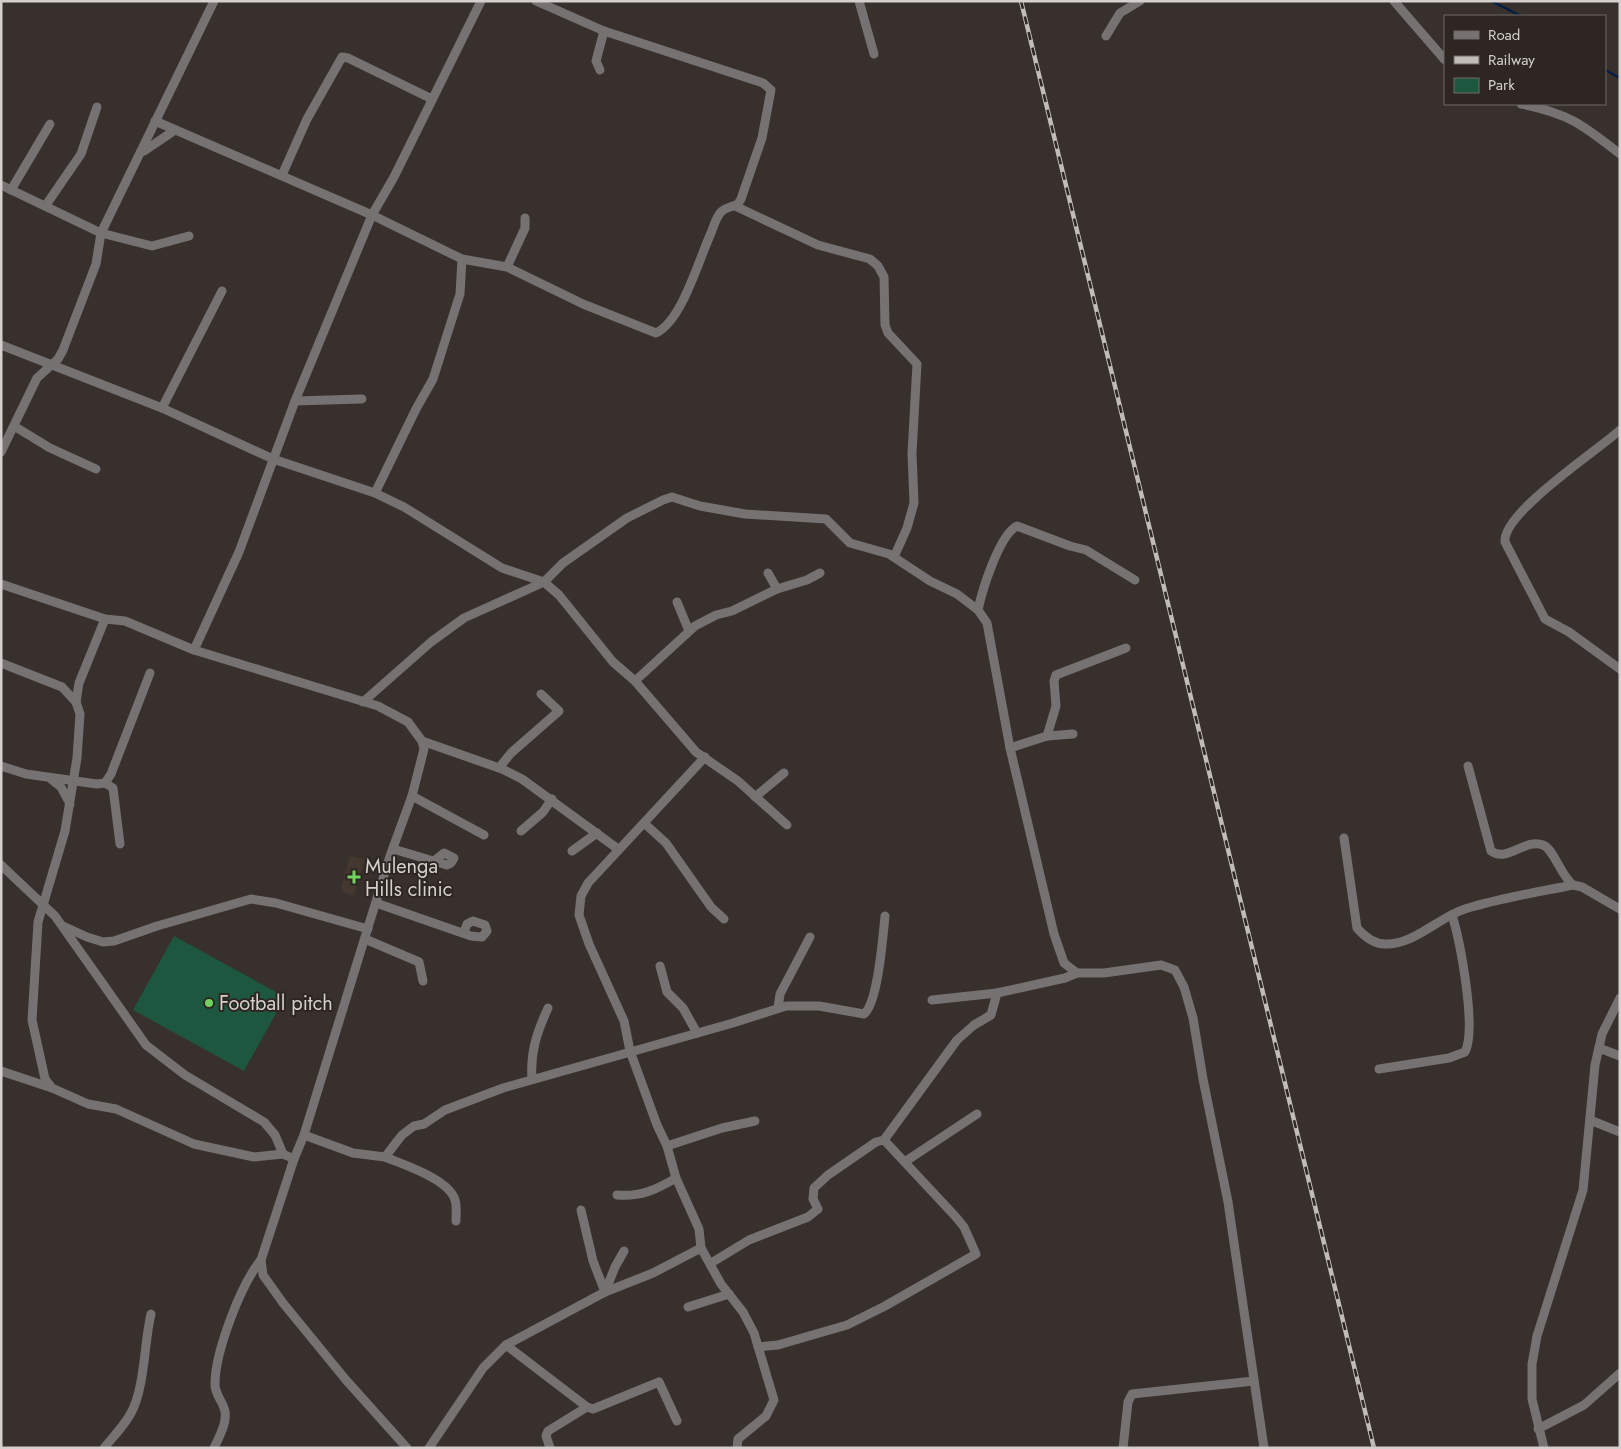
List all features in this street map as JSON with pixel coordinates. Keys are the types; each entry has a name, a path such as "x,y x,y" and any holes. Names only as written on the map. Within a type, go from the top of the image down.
{"street":[{"path":"1,452 37,378 52,365 63,350 96,264 101,233 214,1"},
{"path":"194,650 239,552 296,401 372,215 394,177 480,1"},
{"path":"536,1 604,31 768,86 772,94 762,138 741,200 735,206"},
{"path":"859,1 874,54"},
{"path":"1106,36 1120,13 1140,1"},
{"path":"1394,1 1444,59"},
{"path":"600,70 596,61 604,31"},
{"path":"282,175 307,119 342,58 348,58 432,99"},
{"path":"1527,105 1556,111 1570,117 1620,154"},
{"path":"46,205 81,154 96,107"},
{"path":"155,121 372,215 462,259 507,267 583,304 656,333 665,327 680,304 719,215 728,207 735,206 818,245 870,259 878,266 884,277 885,325 888,334 917,364 912,453 914,503 907,528 894,557"},
{"path":"12,190 50,124"},
{"path":"140,155 160,138 175,130"},
{"path":"1,185 101,233 152,246 189,236"},
{"path":"507,267 525,228 526,218"},
{"path":"375,493 416,409 433,379 460,294 462,259"},
{"path":"162,408 222,291"},
{"path":"1,345 162,408 273,460 375,493 404,508 502,568 544,582 560,595 613,662 635,681 696,752 728,772 786,825"},
{"path":"296,401 362,399"},
{"path":"14,426 50,448 96,469"},
{"path":"1620,430 1528,504 1506,530 1504,537 1545,619 1569,632 1620,669"},
{"path":"363,702 431,642 464,618 544,582 563,563 627,518 672,497 700,506 746,514 826,519 850,542 894,557 930,581 957,594 978,610 987,623 1010,748 1060,956 1068,968 1077,973"},
{"path":"978,610 982,592 1001,547 1012,529 1016,526 1086,550 1135,580"},
{"path":"768,573 777,589"},
{"path":"635,681 695,626 716,615 732,611 777,589 807,580 820,573"},
{"path":"1,584 105,619 125,621 194,650 213,654 390,711 408,722 422,741 424,748 412,796 393,849 304,1135 294,1159 261,1260 243,1286 215,1375 215,1392 226,1412 226,1419 214,1448"},
{"path":"677,602 689,631"},
{"path":"76,702 79,683 105,619"},
{"path":"1047,736 1056,706 1054,681 1056,675 1126,648"},
{"path":"1,663 62,687 76,702 80,714 70,804 58,859 38,922 32,1020 43,1073 52,1088"},
{"path":"105,783 111,774 150,673"},
{"path":"62,687 79,683"},
{"path":"499,768 510,753 559,711 541,694"},
{"path":"1010,748 1047,736 1073,734"},
{"path":"422,741 499,768 522,779 552,799 618,849"},
{"path":"705,757 588,883 580,896 579,915 589,944 624,1021 630,1051 656,1125 667,1146 676,1178 699,1229 701,1248 729,1294 743,1312 758,1347 774,1400 766,1416 738,1439 737,1448"},
{"path":"1,766 49,778 105,783 113,788 120,844"},
{"path":"1468,766 1491,851 1503,854 1533,843 1541,844 1549,850 1565,879 1620,909"},
{"path":"755,797 784,773"},
{"path":"49,778 61,787 70,804"},
{"path":"412,796 484,835"},
{"path":"521,831 543,812 552,799"},
{"path":"644,823 666,843 710,907 724,919"},
{"path":"572,851 597,833"},
{"path":"1344,838 1357,928 1364,936 1385,944 1399,942 1466,908 1574,885"},
{"path":"393,849 434,861"},
{"path":"1,865 63,926 146,1046 185,1075 264,1122 275,1135 283,1154"},
{"path":"63,926 87,938 103,942 114,941 157,926 251,900 276,903 368,929"},
{"path":"376,904 464,932"},
{"path":"1379,1069 1449,1058 1465,1052 1470,1036 1466,990 1457,930 1452,914"},
{"path":"385,1157 402,1134 414,1126 471,1100 532,1079 698,1033 786,1006 819,1006 864,1014 870,1009 880,967 885,916"},
{"path":"778,1008 780,994 810,937"},
{"path":"365,938 419,962 423,981"},
{"path":"660,966 667,992 683,1008 698,1033"},
{"path":"932,1000 997,993 1065,978 1077,973 1104,972 1134,967 1168,966 1175,970 1184,987 1193,1018 1228,1202 1264,1448"},
{"path":"711,1263 749,1240 808,1217 818,1209 813,1199 814,1188 828,1174 876,1142 884,1140 957,1040 974,1025 991,1015 997,993"},
{"path":"1544,1448 1532,1399 1532,1364 1537,1336 1583,1190 1593,1082 1599,1048 1611,1013 1620,998"},
{"path":"532,1079 531,1061 534,1043 548,1008"},
{"path":"1599,1048 1620,1056"},
{"path":"1,1071 52,1088 88,1104 116,1109 194,1144 254,1157 283,1154 294,1159"},
{"path":"906,1162 977,1114"},
{"path":"1590,1120 1620,1132"},
{"path":"667,1146 722,1128 755,1122"},
{"path":"304,1135 352,1153 385,1157 432,1178 449,1188 455,1200 456,1220"},
{"path":"758,1347 778,1345 847,1325 885,1306 976,1254 964,1227 884,1140"},
{"path":"617,1194 633,1196 656,1190 676,1178"},
{"path":"581,1210 591,1252 605,1292"},
{"path":"429,1448 482,1368 506,1345 605,1292 653,1273 701,1248"},
{"path":"605,1292 614,1267 624,1251"},
{"path":"261,1260 263,1274 283,1303 346,1380 407,1448"},
{"path":"688,1307 729,1294"},
{"path":"104,1448 131,1412 145,1363 146,1336 151,1314"},
{"path":"506,1345 587,1407 593,1409 659,1382 677,1422"},
{"path":"1538,1429 1584,1405 1620,1373"},
{"path":"1123,1448 1128,1402 1132,1394 1254,1381"},
{"path":"550,1448 546,1436 548,1431 587,1407"}],"shaded area":[{"name":"Mulenga Hills clinic","path":"350,856 365,860 354,896 342,892 343,888 341,887 344,878 347,880 348,876 344,875"}],"green space":[{"name":"Football pitch","path":"174,936 285,997 244,1071 133,1010"}],"waterway":[{"path":"1491,1 1519,15"},
{"path":"1606,71 1620,78"}],"railway":[{"path":"1021,1 1374,1448"}],"place":[{"name":"Mulenga Hills clinic","path":"354,877"},
{"name":"Football pitch","path":"209,1003"}]}
